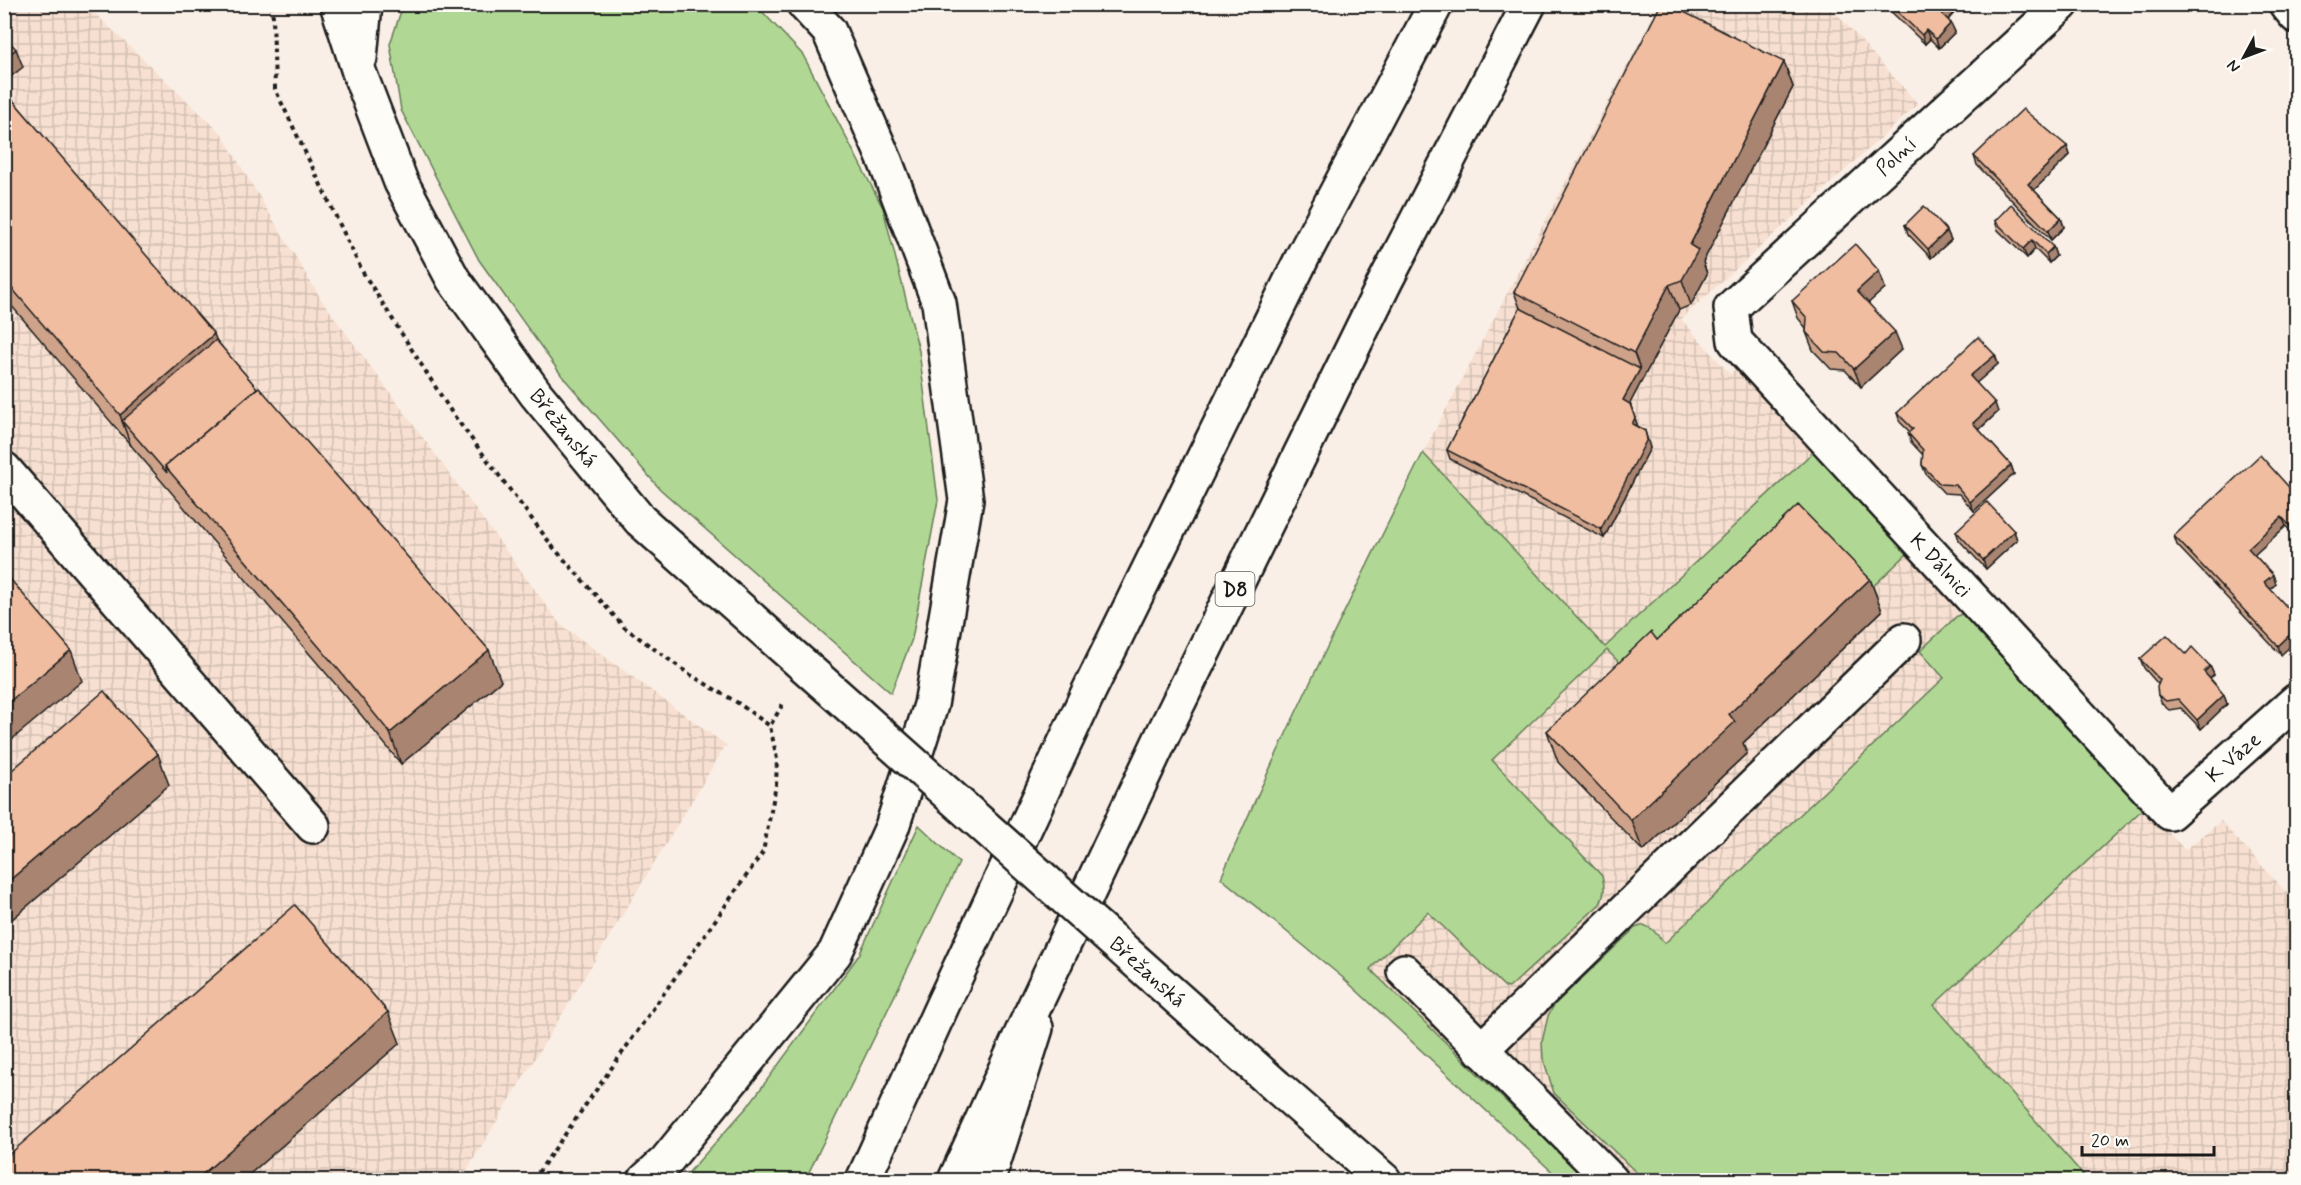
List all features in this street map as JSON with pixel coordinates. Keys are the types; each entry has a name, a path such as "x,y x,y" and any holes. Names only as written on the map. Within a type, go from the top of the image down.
{"main road":[{"name":"Břežanská","path":"337,4 359,72 401,182 453,279 536,394 640,520 1384,1180"},
{"path":"359,72 365,4"},
{"path":"645,1180 666,1161 835,953 892,828 931,705 966,500 939,303 886,163 829,31 804,4"},
{"path":"864,1177 1094,681 1303,256 1436,4"},
{"name":"D8","path":"955,1180 1165,730 1385,282 1529,4"},
{"name":"Polní","path":"1731,308 2062,4"},
{"path":"2286,4 2296,16"},
{"name":"K Dálnici","path":"1731,308 1735,341 2170,813"},
{"path":"4,469 313,825"},
{"path":"1481,1050 1904,640"},
{"name":"K Váze","path":"2170,813 2296,702"},
{"path":"988,1180 1059,955"},
{"path":"1404,971 1611,1180"}],"path":[{"path":"270,4 273,16 275,89 362,271 452,413 553,547 624,627 689,674 738,703 770,726"},
{"path":"533,1180 763,852 776,785 777,759 770,726 786,698"}],"shaded area":[{"path":"5,5 86,5 221,133 321,299 560,624 726,745 461,1180 5,1180"},
{"path":"1659,5 1829,5 1918,104 1681,319 1730,374 1736,368 2185,850 2221,821 2296,903 2296,1180 1560,1180 1342,977 1221,878 1258,791 1423,453"}],"green space":[{"path":"755,4 803,55 883,208 919,351 938,500 912,639 891,693 660,489 562,376 479,260 401,110 390,44 403,5"},
{"path":"1813,452 1908,553 1865,594 1640,684 1607,650 1492,760 1602,876 1604,890 1600,904 1509,988 1505,987 1428,912 1370,969 1587,1180 1561,1180 1342,977 1221,878 1294,717 1423,453 1605,647"},
{"path":"1964,613 2145,807 1934,1005 2086,1178 2080,1180 1644,1180 1554,1093 1543,1058 1542,1042 1548,1016 1554,1005 1635,928 1644,925 1652,929 1665,943 1944,678 1920,651 1957,616"},
{"path":"919,825 959,863 805,1180 682,1180 748,1106 859,955"}],"building":[{"path":"1661,4 1668,4 1784,62 1690,245 1698,250 1682,280 1669,285 1634,353 1514,292"},
{"path":"1889,4 1950,4 1942,14 1951,23 1936,39 1926,30 1922,35"},
{"path":"4,36 16,49 4,59"},
{"path":"4,90 214,334 120,415 4,279"},
{"path":"2023,109 2067,146 2028,184 2061,218 2048,231 1974,156"},
{"path":"2011,204 2053,247 2046,254 2032,240 2023,249 1995,221"},
{"path":"1924,206 1947,231 1928,249 1905,225"},
{"path":"1855,244 1879,271 1857,291 1895,332 1854,369 1839,353 1824,352 1806,332 1807,318 1792,301"},
{"path":"1520,308 1640,369 1623,400 1630,404 1635,418 1632,424 1645,431 1647,439 1601,529 1447,450"},
{"path":"1978,337 1995,355 1970,376 1995,403 1973,423 2011,465 1970,502 1956,485 1940,484 1922,465 1923,450 1908,433 1913,429 1897,413"},
{"path":"216,340 257,388 165,466 167,473 122,421"},
{"path":"259,387 489,650 390,733 165,466"},
{"path":"2260,455 2296,495 2296,533 2282,517 2248,548 2273,575 2264,582 2296,617 2296,629 2278,646 2174,536"},
{"path":"1987,502 2014,531 1983,560 1956,531"},
{"path":"1798,505 1870,579 1729,714 1735,722 1631,820 1547,731 1651,632 1657,640"},
{"path":"4,572 71,650 4,706"},
{"path":"2167,635 2186,654 2192,647 2210,666 2204,672 2224,695 2197,720 2178,699 2166,701 2158,695 2157,687 2160,680 2140,659"},
{"path":"104,691 158,754 4,885 4,777"},
{"path":"295,905 388,1012 196,1180 4,1180 4,1159"}]}
